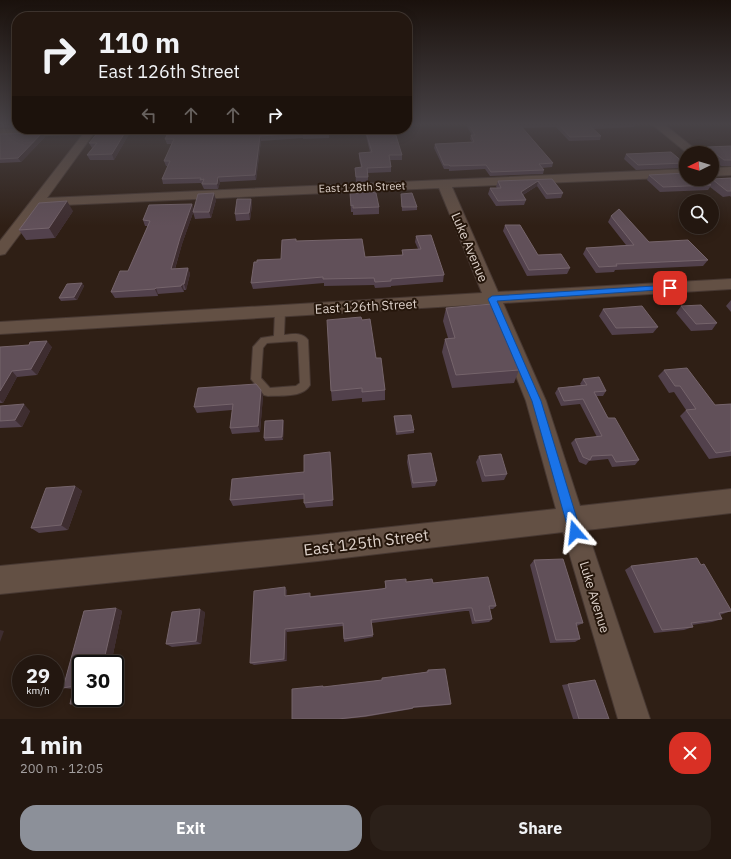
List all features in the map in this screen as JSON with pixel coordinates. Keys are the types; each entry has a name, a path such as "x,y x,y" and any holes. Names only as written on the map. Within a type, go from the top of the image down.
{"street":[{"path":"0,250 70,159"},
{"path":"719,171 731,171"},
{"name":"East 128th Street","path":"38,202 679,173"},
{"name":"Luke Avenue","path":"444,184 536,401 634,719"},
{"name":"East 126th Street","path":"0,328 731,284"},
{"name":"East 125th Street","path":"0,580 318,548 571,518 731,501"}],"lane":[{"path":"279,338 280,311"},
{"path":"296,337 304,340 305,385 298,390 268,392 256,379 258,348 264,340 279,338 296,337"}],"building":[{"path":"165,159 257,159 255,175 218,177 217,184 202,184 204,179 200,180 201,178 162,179 170,161 164,161"},
{"path":"360,159 390,159 391,167 367,168 368,177 356,177 355,168 362,167"},
{"path":"441,159 549,159 553,163 539,164 544,170 491,172 486,165 444,165"},
{"path":"631,159 679,159 679,163 638,165"},
{"path":"722,159 731,159 731,160 724,160"},
{"path":"679,173 679,186 687,186 663,187 649,175"},
{"path":"731,178 731,191 727,191 719,185 719,179"},
{"path":"552,179 563,193 547,194 538,181 521,192 526,200 498,201 490,188 501,188 498,181"},
{"path":"370,186 371,192 376,193 379,207 353,208 353,205 351,206 350,193 359,193 358,187"},
{"path":"214,193 209,212 193,212 198,194"},
{"path":"412,193 417,207 402,207 401,194"},
{"path":"237,199 251,199 249,213 235,214"},
{"path":"67,201 49,228 19,230 39,203"},
{"path":"192,204 171,269 188,268 184,284 181,286 155,289 111,292 120,271 128,271 150,221 143,220 149,205"},
{"path":"619,209 649,242 688,240 708,260 616,264 617,266 599,267 586,248 634,245 611,216"},
{"path":"505,225 520,225 538,255 561,254 570,268 529,270"},
{"path":"431,235 444,275 391,279 391,281 375,282 374,278 323,279 323,277 251,283 254,262 257,262 257,260 281,259 282,240 362,239 365,257 403,255 402,250 421,249 416,236"},
{"path":"82,283 74,297 59,298 67,284"},
{"path":"492,304 519,370 456,375 445,339 455,338 446,308"},
{"path":"701,305 717,323 696,324 681,306"},
{"path":"642,306 658,327 616,328 603,309"},
{"path":"361,317 362,320 370,319 376,358 381,358 385,390 362,392 362,388 331,391 327,320"},
{"path":"47,341 31,369 12,371 0,391 0,347 29,345 30,342"},
{"path":"687,368 715,405 731,404 731,451 716,453 686,410 696,409 680,386 675,386 664,370"},
{"path":"599,377 606,391 594,392 608,418 615,418 639,460 616,462 612,455 592,456 590,460 583,457 575,439 602,436 583,399 564,401 558,388 587,385 583,379"},
{"path":"256,384 261,390 258,426 230,428 233,404 194,407 198,388"},
{"path":"24,404 15,420 0,421 0,406"},
{"path":"411,415 414,430 397,432 394,416"},
{"path":"283,420 282,437 264,438 265,421"},
{"path":"330,452 333,500 304,503 304,494 230,500 232,479 304,472 304,455"},
{"path":"431,453 437,481 413,483 408,455"},
{"path":"501,454 507,474 485,476 479,456"},
{"path":"75,486 61,525 31,528 46,488"},
{"path":"697,558 701,565 704,564 731,611 719,613 722,619 691,623 693,627 662,630 631,566"},
{"path":"563,559 583,623 576,623 580,639 556,640 534,560"},
{"path":"488,577 496,606 489,606 492,619 475,621 472,608 468,608 371,620 373,635 344,639 343,623 285,629 284,659 250,663 254,591 285,587 285,596 310,593 310,597 382,589 386,588 385,581 406,579 406,582 432,579 433,583"},
{"path":"116,608 105,655 72,655 84,611"},
{"path":"200,609 196,641 166,644 172,612"},
{"path":"72,655 72,686 64,688"},
{"path":"445,669 451,704 413,707 365,716 338,719 292,719 292,689 382,680 382,678 428,672 428,670"},
{"path":"595,680 609,719 579,719 568,684"}],"route":[{"path":"575,532 536,401 492,299 670,288"}]}
